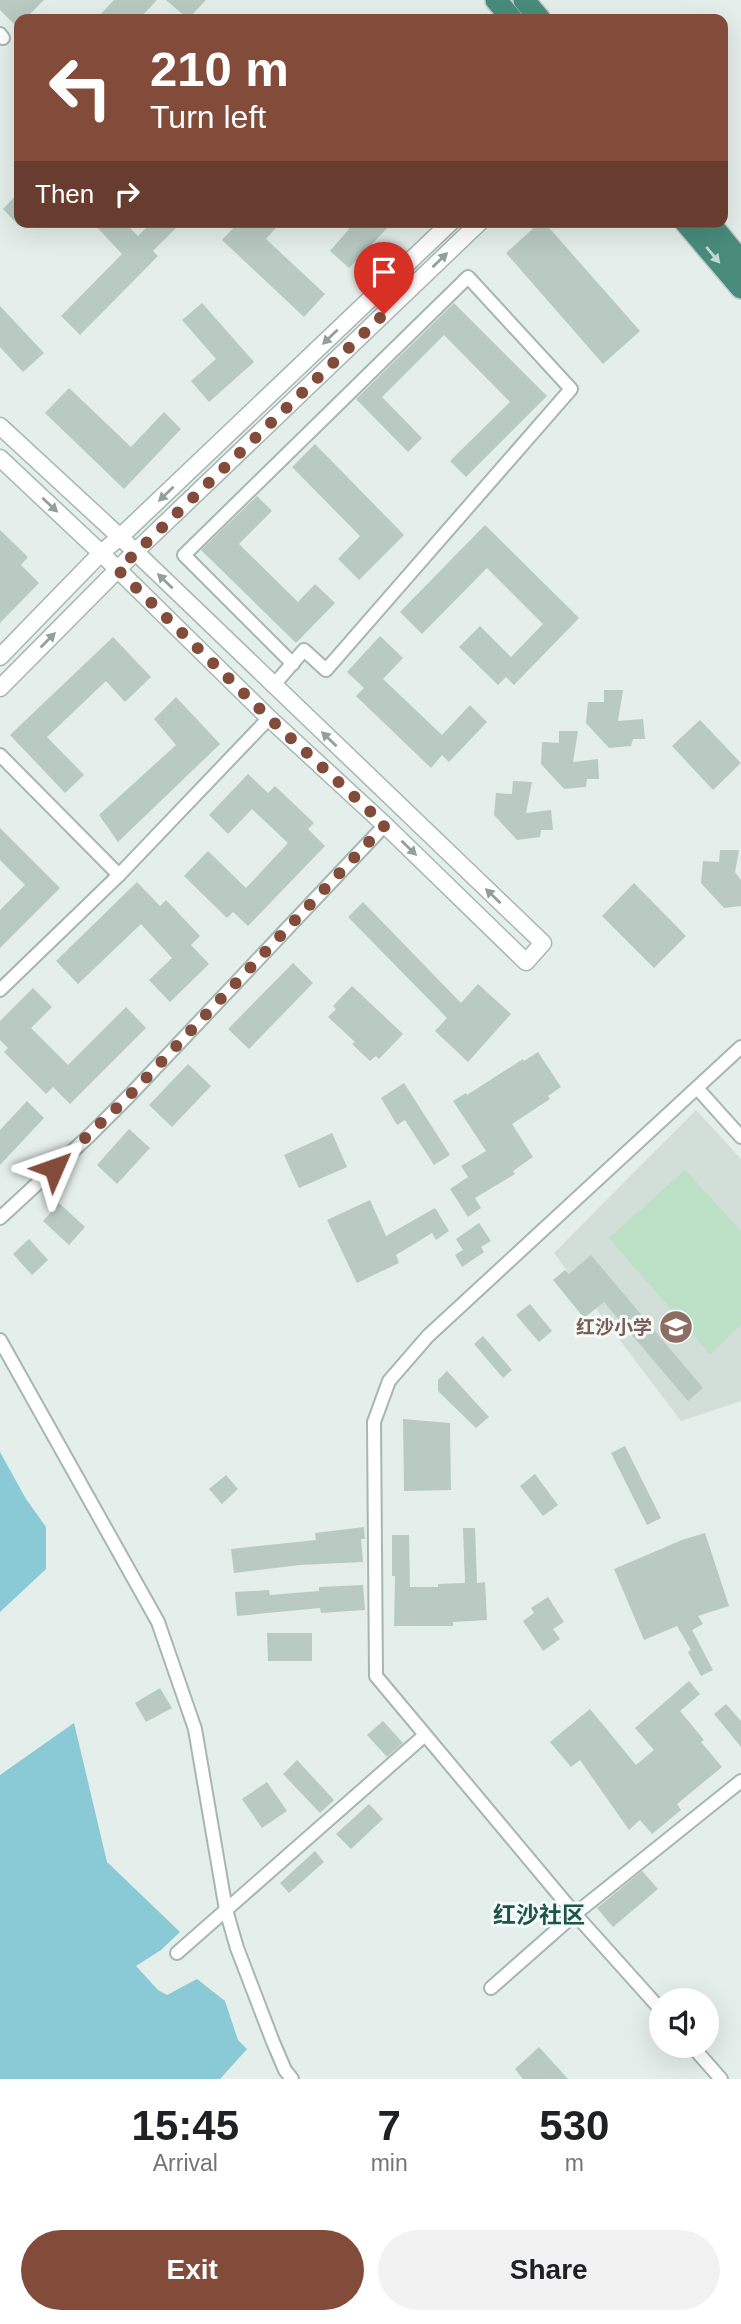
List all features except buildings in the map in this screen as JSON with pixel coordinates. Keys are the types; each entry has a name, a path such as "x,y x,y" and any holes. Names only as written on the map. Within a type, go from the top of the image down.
{"highway":[{"path":"496,0 508,14"},
{"path":"524,0 536,14"},
{"path":"690,228 741,288"},
{"path":"714,228 741,261"}],"street":[{"path":"0,657 101,553 445,228"},
{"path":"0,688 135,552 474,228"},
{"path":"273,686 293,664 304,650 326,670 571,389 468,277 184,555 293,664"},
{"path":"0,426 120,537 543,943 526,961 0,458"},
{"path":"0,990 119,875 269,718"},
{"path":"0,755 119,875"},
{"path":"0,1218 130,1095 385,825"},
{"path":"649,1997 575,1914 376,1676 374,1422 389,1381 428,1336 741,1047"},
{"path":"697,1088 741,1137"},
{"path":"0,1340 159,1622 195,1729 226,1910 237,1948 273,2042 285,2070 292,2079"},
{"path":"177,1953 425,1735"},
{"path":"491,1988 575,1914 741,1781"},
{"path":"703,2058 722,2079"}],"shaded area":[{"name":"红沙小学","path":"696,1110 741,1159 741,1401 681,1421 554,1253"}],"green space":[{"path":"685,1170 741,1231 741,1325 710,1354 609,1238"}],"water":[{"path":"0,1452 26,1499 46,1527 46,1569 0,1612"},
{"path":"74,1723 107,1862 180,1932 161,1950 136,1966 158,1990 167,1995 197,1979 225,2001 238,2040 247,2049 220,2079 0,2079 0,1775"}],"place":[{"name":"红沙小学","path":"676,1327"}],"district":[{"name":"红沙社区","path":"539,1915"}],"route":[{"path":"54,1168 130,1095 385,825 269,718 118,570 384,314"}]}
